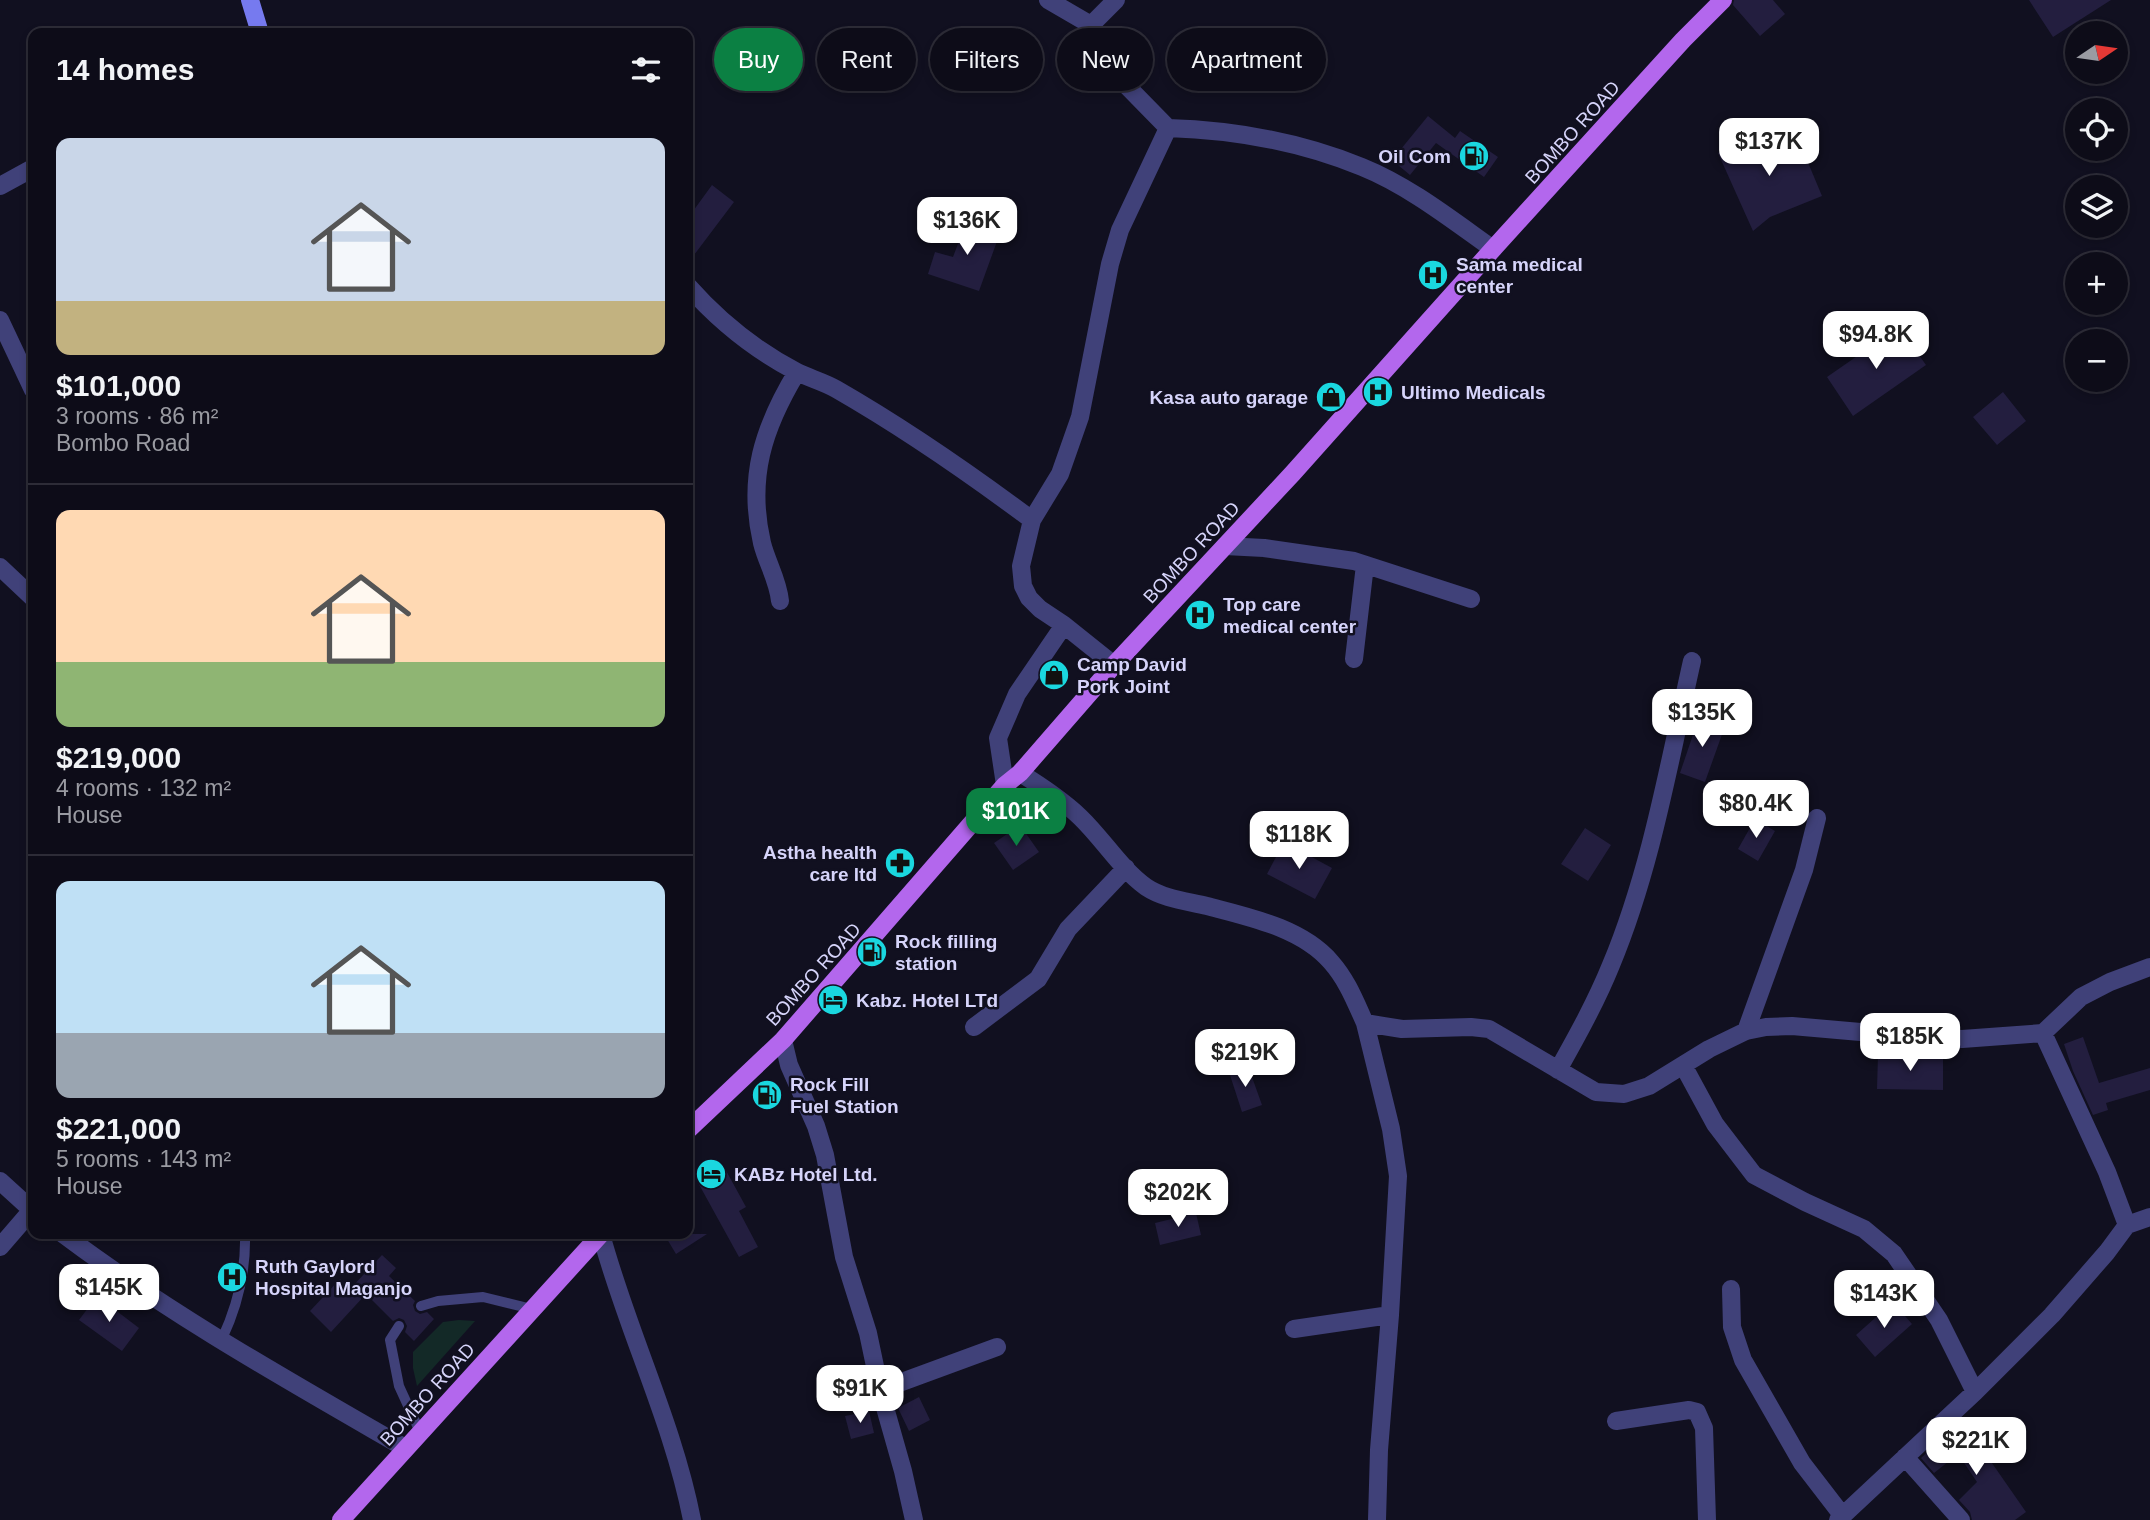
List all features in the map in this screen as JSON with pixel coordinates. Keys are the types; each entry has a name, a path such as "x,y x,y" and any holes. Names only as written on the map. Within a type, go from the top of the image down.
{"main road":[{"name":"BOMBO ROAD","path":"693,1125 783,1040 1005,785 1020,773 1114,665 1683,40 1723,0"},
{"name":"BOMBO ROAD","path":"341,1520 596,1239"}],"street":[{"path":"250,0 258,28"},
{"path":"1048,0 1091,25 1122,81 1168,128 1207,130 1263,139 1362,167 1392,182 1493,249"},
{"path":"1091,25 1116,0"},
{"path":"1114,665 1065,625 1040,609 1023,586 1021,566 1032,520 1060,474 1080,417 1110,264 1120,230 1168,128"},
{"path":"0,186 28,171"},
{"path":"693,292 710,311 755,346 797,372 835,388 901,428 1032,520"},
{"path":"0,320 28,379"},
{"path":"780,601 779,589 762,543 755,492 767,430 797,372"},
{"path":"1225,546 1264,548 1354,561 1471,599"},
{"path":"1354,659 1365,565"},
{"path":"0,567 28,593"},
{"path":"1005,785 998,738 1017,694 1065,625"},
{"path":"1558,1070 1611,966 1629,916 1651,842 1692,661"},
{"path":"1020,773 1046,789 1080,817 1146,887 1167,897 1256,920 1307,940 1331,962 1349,986 1365,1023 1391,1129 1398,1176 1379,1450 1377,1520"},
{"path":"1746,1031 1804,870 1818,818"},
{"path":"974,1027 1038,979 1068,929 1126,868"},
{"path":"1365,1023 1402,1029 1489,1029 1596,1092 1624,1094 1649,1086 1746,1031 1791,1026 1962,1039 2043,1033 2081,998 2110,982 2150,967"},
{"path":"2043,1033 2107,1172 2127,1225"},
{"path":"783,1040 789,1065 816,1126 825,1155 844,1257 868,1333 914,1520"},
{"path":"1683,1065 1715,1124 1754,1175 1864,1229 1894,1254 1939,1321 1975,1392"},
{"path":"0,1181 28,1207"},
{"path":"0,1247 28,1216"},
{"path":"1731,1289 1732,1327 1743,1360 1802,1463 1840,1518 1975,1392 2052,1315 2127,1225 2150,1217"},
{"path":"70,1239 144,1292 405,1448"},
{"path":"602,1239 611,1273 632,1326 671,1444 692,1520"},
{"path":"1294,1329 1390,1315"},
{"path":"880,1390 997,1347"},
{"path":"1616,1420 1689,1410 1697,1412 1704,1428 1707,1520"},
{"path":"1905,1457 1961,1520"}],"lane":[{"path":"222,1339 229,1325 240,1284 244,1239"},
{"path":"421,1306 438,1301 482,1297 532,1309"},
{"path":"399,1326 390,1340 394,1362 399,1386 420,1432"}],"green space":[{"path":"475,1321 417,1386 413,1352 443,1322"}],"building":[{"path":"1734,0 1773,0 1785,14 1760,36 1733,5"},
{"path":"2029,0 2111,0 2078,21 2065,21 2065,29 2053,37"},
{"path":"1428,116 1455,138 1460,131 1498,157 1484,177 1436,143 1410,175 1392,160"},
{"path":"1768,132 1778,152 1799,141 1822,196 1770,217 1753,231 1718,153"},
{"path":"712,185 734,202 693,256 693,211"},
{"path":"967,220 1000,233 979,291 928,274 935,252 953,257"},
{"path":"1899,327 1926,365 1853,416 1827,377"},
{"path":"2003,392 2026,421 1997,445 1973,417"},
{"path":"1699,717 1725,726 1705,782 1680,773"},
{"path":"1755,819 1775,831 1758,861 1738,849"},
{"path":"1020,825 1039,852 1013,870 994,843"},
{"path":"1585,828 1611,845 1588,881 1561,864"},
{"path":"1284,842 1332,868 1315,899 1267,874"},
{"path":"2083,1037 2099,1083 2150,1068 2150,1090 2106,1103 2108,1110 2093,1115 2064,1044"},
{"path":"1878,1055 1943,1056 1943,1090 1877,1089"},
{"path":"1248,1066 1262,1105 1242,1112 1229,1072"},
{"path":"723,1165 746,1207 739,1211 758,1247 739,1257 696,1179"},
{"path":"1196,1213 1201,1235 1160,1245 1155,1223"},
{"path":"693,1234 707,1234 676,1254 667,1239 693,1239"},
{"path":"382,1255 396,1268 389,1276 415,1301 415,1311 420,1314 427,1312 434,1319 414,1341 405,1332 407,1326 404,1320 399,1318 393,1321 366,1294 331,1332 310,1311 340,1279 350,1289"},
{"path":"97,1296 139,1328 122,1351 79,1320"},
{"path":"1893,1302 1912,1324 1875,1357 1856,1335"},
{"path":"919,1397 930,1420 909,1431 898,1408"},
{"path":"869,1411 874,1433 851,1439 845,1416"},
{"path":"1962,1420 2026,1512 2015,1520 1972,1520 1970,1512 1959,1500 1977,1482 1958,1454 1934,1473 1921,1458"}],"place":[{"name":"Oil Com","path":"1474,156"},
{"name":"Sama medical center","path":"1433,275"},
{"name":"Ultimo Medicals","path":"1378,392"},
{"name":"Kasa auto garage","path":"1331,397"},
{"name":"Top care medical center","path":"1200,615"},
{"name":"Camp David Pork Joint","path":"1054,675"},
{"name":"Astha health care ltd","path":"900,863"},
{"name":"Rock filling station","path":"872,952"},
{"name":"Kabz. Hotel LTd","path":"833,1000"},
{"name":"Rock Fill Fuel Station","path":"767,1095"},
{"name":"KABz Hotel Ltd.","path":"711,1174"},
{"name":"Ruth Gaylord Hospital Maganjo","path":"232,1277"}]}
